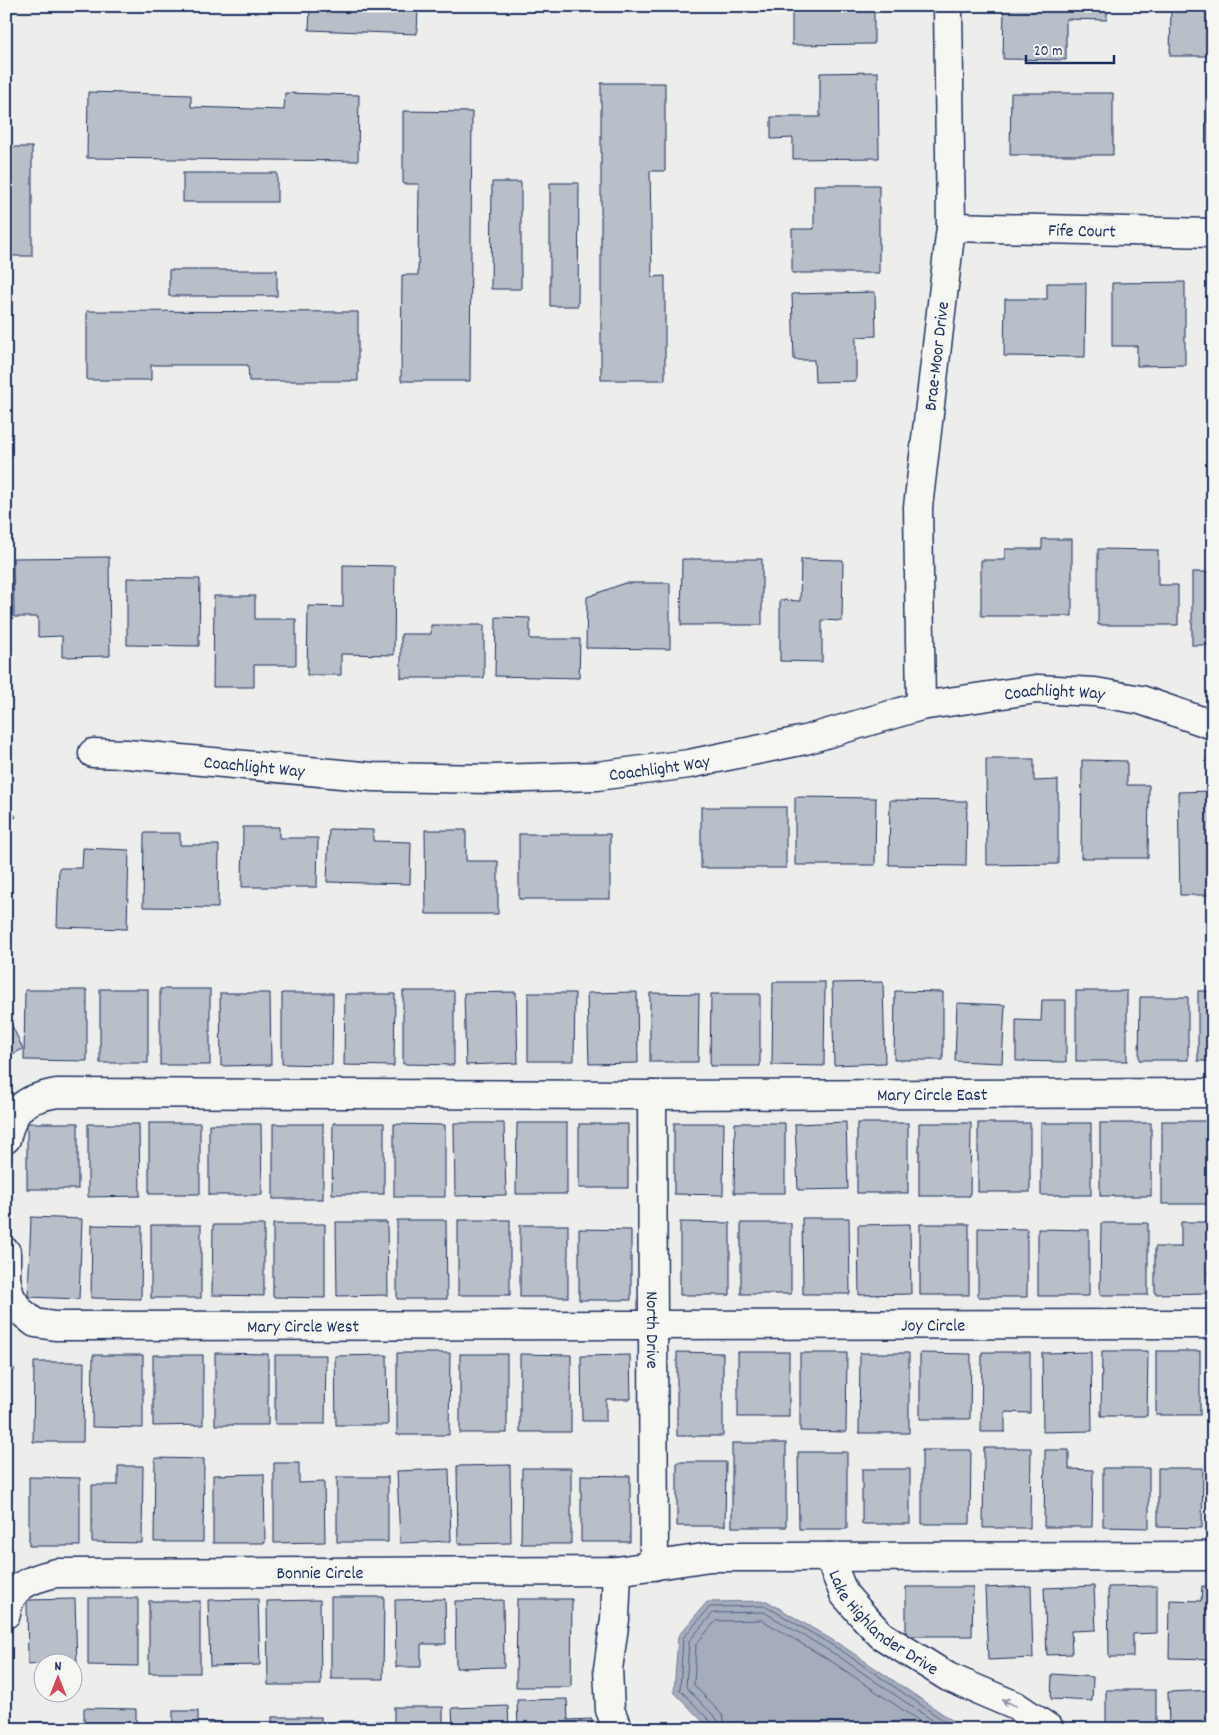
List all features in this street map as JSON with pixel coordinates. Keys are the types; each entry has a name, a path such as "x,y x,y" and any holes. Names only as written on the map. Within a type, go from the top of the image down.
{"street":[{"name":"Brae-Moor Drive","path":"921,706 918,507 951,227 948,6"},
{"name":"Fife Court","path":"951,227 1213,233"},
{"name":"Coachlight Way","path":"93,753 126,754 373,777 492,779 597,776 690,764 795,742 921,706 1037,689 1095,692 1141,700 1213,725"},
{"path":"6,1139 10,1122 20,1107 37,1097 57,1093 652,1095"},
{"name":"Mary Circle East","path":"652,1095 1213,1093"},
{"name":"North Drive","path":"652,1095 654,1566"},
{"name":"Mary Circle West","path":"6,1252 6,1278 10,1296 19,1310 35,1323 55,1326 653,1326"},
{"name":"Joy Circle","path":"653,1326 1213,1324"},
{"path":"829,1557 1213,1556"},
{"name":"Lake Highlander Drive","path":"654,1566 710,1557 829,1557 844,1594 881,1635 948,1677 1016,1706 1050,1729"},
{"name":"Bonnie Circle","path":"6,1614 8,1603 19,1587 35,1578 56,1573 617,1571 654,1566"},
{"path":"617,1571 615,1619 608,1668 610,1710 618,1729"}],"water":[{"path":"767,1601 844,1647 965,1729 710,1729 674,1692 678,1636 707,1602"}],"building":[{"path":"310,6 418,8 417,34 309,30"},
{"path":"670,6 670,7 600,7"},
{"path":"792,6 874,6 874,44 792,45"},
{"path":"1004,6 1107,6 1107,20 1066,19 1066,60 1003,59"},
{"path":"1171,6 1213,6 1213,56 1170,56"},
{"path":"878,72 879,158 793,159 793,138 771,139 771,117 820,117 820,73"},
{"path":"1207,79 1213,79 1213,160 1208,160"},
{"path":"601,83 665,83 665,171 650,171 652,277 665,276 665,380 601,380"},
{"path":"88,92 191,95 191,107 284,110 285,93 359,95 358,161 87,158"},
{"path":"1011,93 1113,93 1113,155 1010,155"},
{"path":"403,111 472,112 470,381 401,381 402,275 418,275 419,184 403,184"},
{"path":"6,147 32,147 32,256 6,256"},
{"path":"183,173 277,173 277,202 183,202"},
{"path":"492,182 521,182 521,289 491,289"},
{"path":"550,183 579,183 578,306 550,306"},
{"path":"814,185 879,185 879,273 792,273 792,229 814,229"},
{"path":"169,270 277,270 277,296 169,296"},
{"path":"1185,282 1185,365 1137,366 1137,346 1112,346 1112,283"},
{"path":"1047,283 1086,283 1085,357 1004,356 1005,299 1047,299"},
{"path":"1210,284 1213,284 1213,352 1210,352"},
{"path":"875,292 876,336 856,337 856,381 815,382 814,360 794,360 792,294"},
{"path":"87,311 358,312 358,381 249,381 248,365 151,365 151,380 87,380"},
{"path":"1042,539 1072,539 1072,616 981,616 981,560 1005,560 1005,549 1042,549"},
{"path":"1098,549 1158,550 1158,585 1178,585 1178,625 1098,625"},
{"path":"109,557 110,656 62,657 62,636 38,637 38,617 14,617 13,558"},
{"path":"682,559 762,559 762,625 681,625"},
{"path":"801,559 843,560 842,621 822,620 822,662 780,661 780,600 800,601"},
{"path":"343,565 395,566 394,655 341,654 341,675 307,675 308,606 343,607"},
{"path":"1192,572 1213,572 1213,645 1192,645"},
{"path":"127,578 200,579 199,646 127,645"},
{"path":"625,583 670,583 670,649 586,648 587,597"},
{"path":"214,596 255,596 255,619 296,619 296,665 254,665 254,687 213,687"},
{"path":"496,617 530,618 530,639 580,639 579,678 495,676"},
{"path":"431,625 484,625 484,678 401,678 401,634 431,634"},
{"path":"986,759 1034,759 1034,781 1058,780 1058,864 987,865"},
{"path":"1082,760 1127,761 1127,785 1149,785 1148,858 1081,858"},
{"path":"1213,791 1213,895 1180,895 1178,792"},
{"path":"795,797 876,798 875,865 795,865"},
{"path":"890,800 967,801 966,866 889,865"},
{"path":"6,803 16,817 6,824"},
{"path":"701,807 786,807 786,868 701,868"},
{"path":"243,827 279,827 279,838 318,838 317,887 242,887"},
{"path":"329,829 373,830 373,841 411,842 410,884 327,882"},
{"path":"425,830 466,830 466,861 498,861 498,914 426,914"},
{"path":"144,833 180,833 180,845 219,845 218,908 143,907"},
{"path":"519,834 610,834 610,899 519,899"},
{"path":"83,848 129,850 127,929 57,927 59,868 82,868"},
{"path":"773,982 825,982 824,1066 772,1065"},
{"path":"883,982 885,1063 834,1065 832,983"},
{"path":"100,989 148,989 148,1063 100,1063"},
{"path":"160,989 210,989 210,1065 160,1065"},
{"path":"25,990 87,990 87,1061 24,1060"},
{"path":"403,991 454,991 454,1065 403,1064"},
{"path":"895,991 943,992 943,1060 894,1060"},
{"path":"1076,991 1127,991 1127,1061 1076,1061"},
{"path":"1198,991 1213,991 1213,1061 1198,1061"},
{"path":"516,992 518,1063 466,1065 464,993"},
{"path":"637,992 638,1063 589,1064 587,993"},
{"path":"220,993 270,993 271,1065 221,1066"},
{"path":"282,993 333,993 332,1065 282,1064"},
{"path":"528,993 575,993 574,1061 528,1061"},
{"path":"650,993 699,994 698,1062 650,1062"},
{"path":"345,994 395,994 394,1066 344,1065"},
{"path":"711,994 760,994 760,1066 710,1066"},
{"path":"1140,997 1188,997 1188,1060 1139,1060"},
{"path":"1042,1000 1066,1000 1066,1062 1016,1061 1016,1020 1041,1021"},
{"path":"957,1003 1005,1005 1002,1063 955,1061"},
{"path":"6,1013 23,1049 6,1057"},
{"path":"1162,1121 1213,1121 1213,1204 1162,1204"},
{"path":"846,1122 848,1189 798,1190 795,1124"},
{"path":"27,1123 78,1123 78,1189 27,1189"},
{"path":"149,1123 200,1123 200,1194 149,1194"},
{"path":"333,1123 384,1123 384,1194 332,1194"},
{"path":"454,1123 504,1123 506,1195 455,1196"},
{"path":"517,1123 567,1123 567,1194 516,1194"},
{"path":"674,1123 724,1123 723,1195 674,1194"},
{"path":"735,1123 785,1123 785,1193 734,1193"},
{"path":"857,1123 908,1123 908,1193 857,1193"},
{"path":"919,1123 971,1123 970,1196 919,1196"},
{"path":"978,1123 1030,1123 1030,1192 978,1192"},
{"path":"1041,1123 1091,1123 1091,1195 1041,1195"},
{"path":"1100,1123 1151,1123 1151,1196 1100,1196"},
{"path":"88,1124 139,1124 140,1196 88,1197"},
{"path":"209,1124 261,1124 262,1195 209,1195"},
{"path":"273,1124 323,1124 323,1199 273,1199"},
{"path":"394,1124 445,1125 445,1197 394,1197"},
{"path":"579,1124 628,1124 628,1188 579,1188"},
{"path":"31,1217 82,1219 79,1299 28,1297"},
{"path":"802,1218 849,1218 850,1294 803,1294"},
{"path":"397,1220 446,1220 447,1299 397,1299"},
{"path":"458,1220 510,1220 510,1295 458,1295"},
{"path":"336,1222 387,1222 388,1295 337,1296"},
{"path":"680,1222 730,1223 730,1295 680,1295"},
{"path":"1181,1222 1208,1222 1209,1293 1155,1294 1155,1247 1181,1247"},
{"path":"741,1223 791,1223 791,1294 741,1294"},
{"path":"1101,1223 1148,1223 1148,1295 1100,1295"},
{"path":"273,1224 325,1224 325,1298 273,1297"},
{"path":"910,1224 911,1294 859,1295 858,1225"},
{"path":"920,1224 969,1224 969,1295 920,1295"},
{"path":"92,1225 142,1226 141,1299 91,1298"},
{"path":"151,1225 201,1225 201,1298 151,1298"},
{"path":"213,1225 264,1225 264,1296 212,1295"},
{"path":"520,1225 568,1225 568,1297 520,1297"},
{"path":"978,1228 1027,1229 1027,1297 978,1297"},
{"path":"579,1229 631,1230 631,1300 579,1300"},
{"path":"1038,1229 1089,1230 1089,1296 1038,1296"},
{"path":"1102,1351 1148,1351 1147,1416 1101,1416"},
{"path":"1156,1351 1200,1351 1200,1415 1156,1415"},
{"path":"1212,1351 1213,1427 1210,1427"},
{"path":"677,1352 723,1353 723,1436 677,1436"},
{"path":"738,1352 789,1352 789,1417 738,1417"},
{"path":"982,1352 1030,1352 1030,1413 1005,1412 1005,1432 981,1432"},
{"path":"1091,1352 1092,1431 1043,1432 1042,1353"},
{"path":"215,1353 268,1354 268,1425 215,1425"},
{"path":"397,1353 450,1353 449,1435 397,1435"},
{"path":"800,1353 847,1353 846,1432 800,1431"},
{"path":"860,1353 909,1353 909,1433 859,1433"},
{"path":"920,1353 971,1354 970,1419 920,1419"},
{"path":"460,1354 507,1354 507,1433 460,1433"},
{"path":"520,1354 571,1355 571,1432 520,1432"},
{"path":"93,1355 143,1355 143,1428 92,1427"},
{"path":"153,1355 203,1355 203,1425 153,1426"},
{"path":"275,1355 326,1355 325,1424 275,1424"},
{"path":"387,1355 388,1425 336,1425 335,1356"},
{"path":"630,1355 631,1399 606,1399 606,1421 582,1421 581,1356"},
{"path":"6,1359 15,1370 6,1377"},
{"path":"34,1362 84,1362 83,1442 33,1442"},
{"path":"732,1443 786,1443 786,1527 732,1527"},
{"path":"984,1448 1031,1448 1030,1528 983,1528"},
{"path":"922,1450 971,1450 970,1524 922,1524"},
{"path":"1045,1450 1069,1450 1069,1469 1093,1470 1092,1527 1044,1527"},
{"path":"1213,1450 1213,1529 1212,1529"},
{"path":"798,1452 847,1452 847,1529 799,1529"},
{"path":"155,1458 204,1459 203,1542 154,1542"},
{"path":"677,1462 726,1462 725,1526 677,1526"},
{"path":"274,1463 299,1463 299,1483 324,1482 325,1542 274,1543"},
{"path":"510,1465 511,1543 458,1544 457,1466"},
{"path":"118,1466 143,1466 142,1543 92,1542 92,1485 118,1485"},
{"path":"522,1468 571,1468 571,1544 521,1544"},
{"path":"1103,1468 1149,1468 1149,1528 1103,1527"},
{"path":"1158,1468 1203,1468 1202,1528 1158,1527"},
{"path":"449,1469 451,1541 400,1543 397,1471"},
{"path":"862,1469 910,1469 910,1524 862,1524"},
{"path":"264,1474 265,1543 213,1543 213,1475"},
{"path":"581,1475 630,1476 630,1542 581,1542"},
{"path":"29,1477 80,1478 80,1546 29,1546"},
{"path":"337,1477 388,1477 388,1542 337,1542"},
{"path":"1031,1586 1033,1658 988,1660 985,1588"},
{"path":"1094,1586 1096,1630 1071,1631 1072,1654 1047,1655 1044,1588"},
{"path":"1157,1586 1157,1633 1133,1634 1133,1657 1109,1657 1108,1587"},
{"path":"1202,1586 1213,1587 1213,1659 1169,1658 1170,1600 1201,1601"},
{"path":"906,1587 973,1587 972,1636 906,1636"},
{"path":"331,1597 384,1597 383,1679 331,1679"},
{"path":"88,1598 138,1598 138,1666 88,1665"},
{"path":"75,1599 77,1652 32,1652 32,1665 28,1665 27,1600"},
{"path":"258,1599 260,1665 210,1666 208,1600"},
{"path":"445,1599 446,1644 421,1644 421,1667 396,1667 395,1600"},
{"path":"517,1599 572,1599 571,1687 516,1687"},
{"path":"320,1600 321,1685 268,1685 267,1601"},
{"path":"503,1600 504,1667 456,1668 455,1601"},
{"path":"149,1601 200,1601 200,1673 149,1673"},
{"path":"1052,1674 1093,1677 1092,1701 1051,1699"},
{"path":"1106,1690 1156,1690 1156,1729 1106,1729"},
{"path":"1213,1690 1213,1729 1169,1729 1168,1692"},
{"path":"567,1699 568,1720 592,1719 592,1729 518,1729 517,1700"},
{"path":"508,1706 509,1729 453,1729 452,1708"},
{"path":"394,1707 443,1707 443,1729 394,1729"},
{"path":"84,1708 136,1709 136,1729 84,1729"},
{"path":"173,1711 198,1711 198,1729 173,1729"},
{"path":"272,1717 321,1717 321,1729 272,1729"},
{"path":"337,1721 382,1721 382,1729 337,1729"},
{"path":"31,1722 77,1722 77,1729 31,1729"},
{"path":"209,1723 261,1723 261,1729 209,1729"}]}
